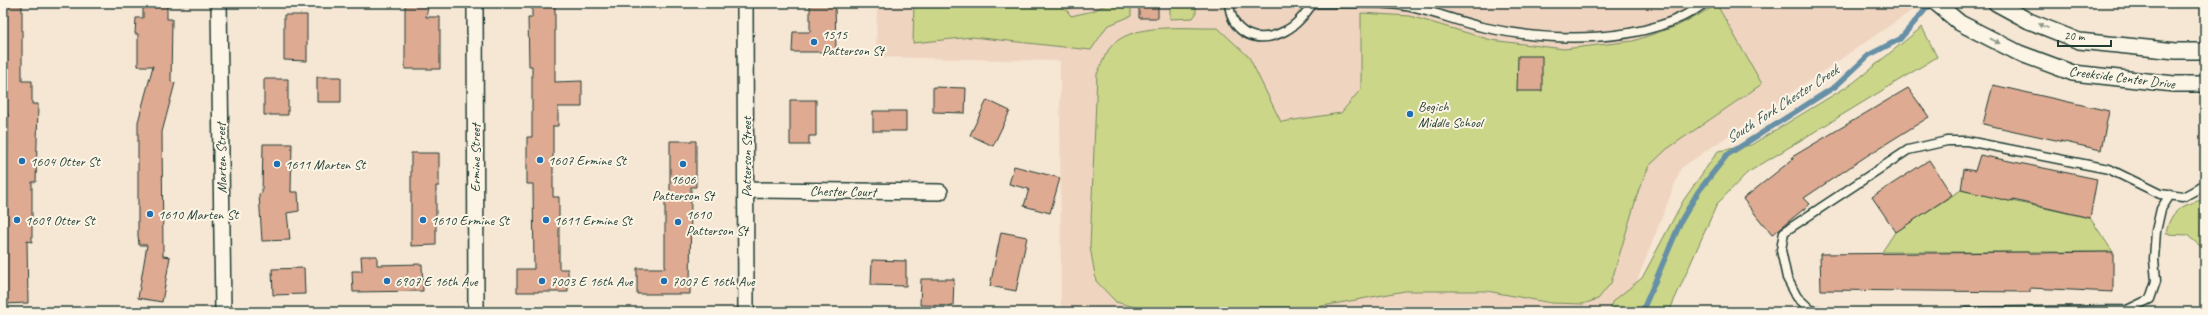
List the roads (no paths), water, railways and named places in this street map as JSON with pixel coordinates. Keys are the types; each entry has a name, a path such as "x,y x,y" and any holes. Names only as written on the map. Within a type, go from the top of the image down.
{"street":[{"name":"Marten Street","path":"219,3 223,312"},
{"name":"Ermine Street","path":"475,3 476,312"},
{"name":"Patterson Street","path":"745,3 746,312"},
{"name":"Creekside Center Drive","path":"1936,3 1960,23 2019,53 2072,73 2174,84 2205,84"},
{"path":"1996,3 2029,21 2080,41 2176,51 2205,51"},
{"name":"Chester Court","path":"746,190 940,192"}],"lane":[{"path":"1229,3 1230,13 1236,26 1246,34 1268,38 1286,30 1302,18 1313,3 1400,5 1483,27 1550,38 1605,37 1655,28 1705,3"},
{"path":"1824,312 1811,310 1796,297 1787,278 1781,250 1784,232 1908,150 1948,141 1967,141 2109,169 2160,194 2182,197 2205,185"},
{"path":"1966,312 2128,310 2150,299 2156,281 2154,258 2156,231 2161,209 2170,195"}],"waterway":[{"name":"South Fork Chester Creek","path":"1642,312 1681,221 1698,192 1727,155 1836,86 1869,55 1900,39 1931,3"}],"place":[{"name":"1515 Patterson St","path":"814,42"},
{"name":"Begich Middle School","path":"1410,114"},
{"name":"1607 Ermine St","path":"540,160"},
{"name":"1604 Otter St","path":"22,161"},
{"name":"1611 Marten St","path":"277,164"},
{"name":"1606 Patterson St","path":"683,164"},
{"name":"1610 Marten St","path":"150,214"},
{"name":"1609 Otter St","path":"17,220"},
{"name":"1610 Ermine St","path":"423,220"},
{"name":"1611 Ermine St","path":"546,220"},
{"name":"1610 Patterson St","path":"678,222"},
{"name":"6907 E 16th Ave","path":"387,281"},
{"name":"7003 E 16th Ave","path":"542,281"},
{"name":"7007 E 16th Ave","path":"664,281"}]}
